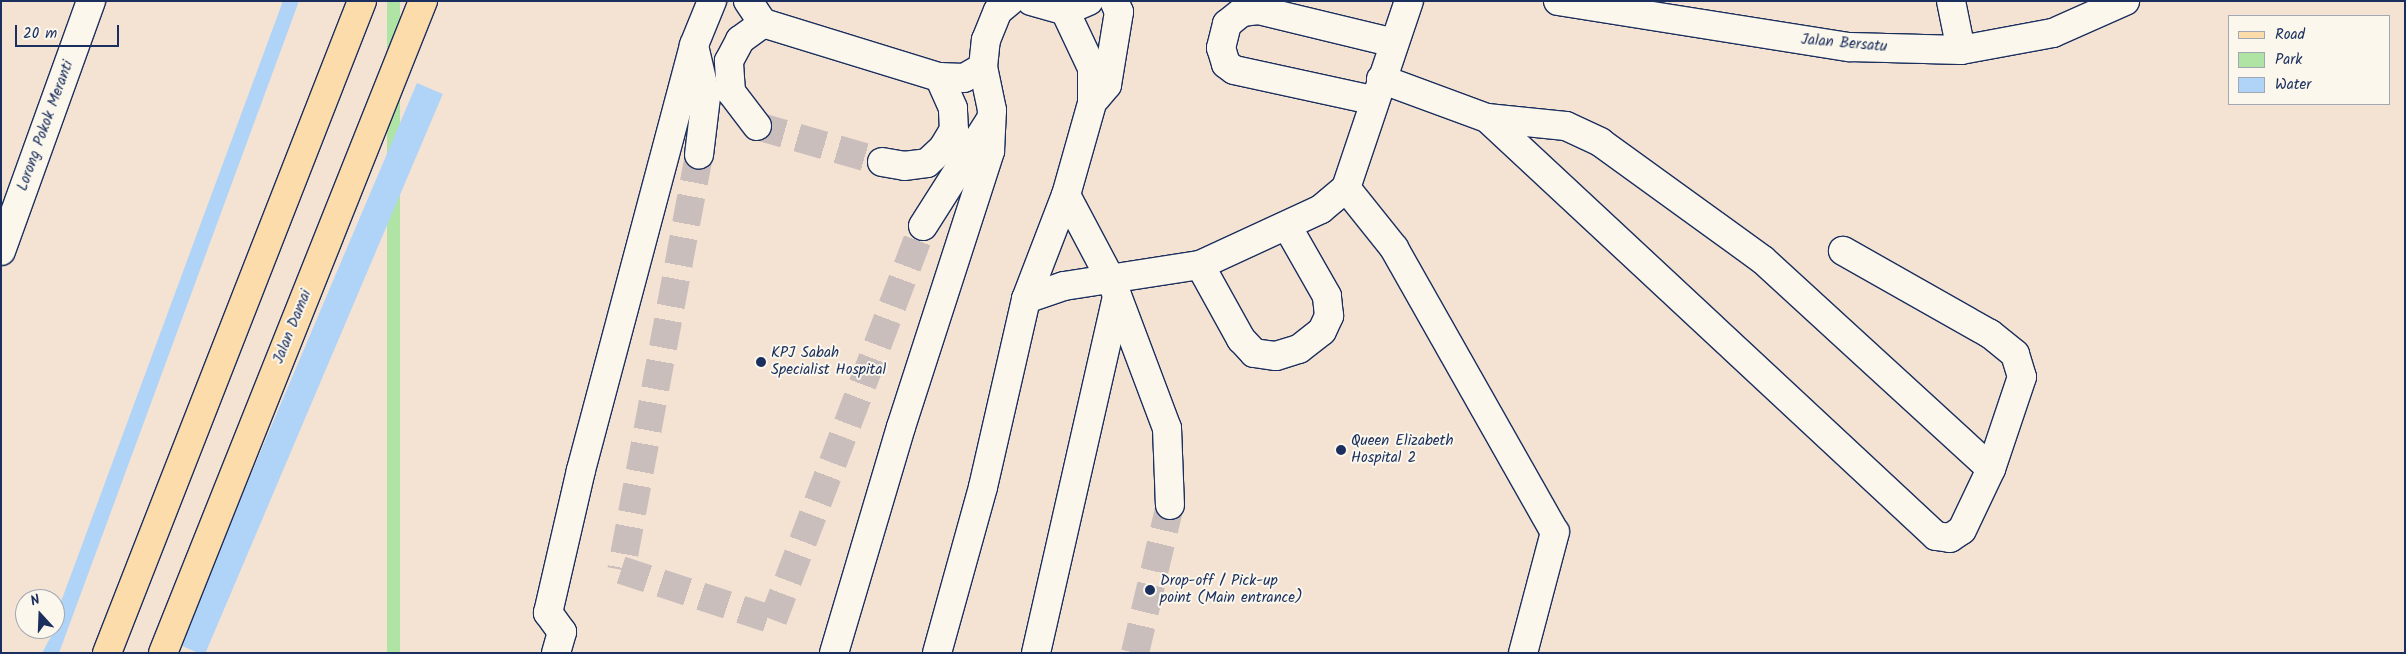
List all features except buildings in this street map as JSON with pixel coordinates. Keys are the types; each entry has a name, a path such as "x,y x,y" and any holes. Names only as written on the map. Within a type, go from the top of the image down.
{"main road":[{"path":"107,653 362,1"},
{"name":"Jalan Damai","path":"163,653 423,1"}],"street":[{"name":"Lorong Pokok Meranti","path":"1,251 91,1"},
{"path":"696,1 694,46 706,97 699,155"},
{"path":"556,653 562,632 548,613 694,46 712,1"},
{"path":"748,1 763,23 939,77 964,78 983,67"},
{"path":"834,653 900,427 957,264 990,151 991,119 983,67 986,40 998,11 1010,1"},
{"path":"937,653 983,486 1026,299 1066,195 1092,103 1092,68 1077,6 1031,1"},
{"path":"1092,103 1107,85 1120,12 1114,1"},
{"path":"1026,299 1064,286 1114,289 1200,265 1321,209 1346,188 1376,90 1409,1"},
{"name":"Jalan Bersatu","path":"1558,1 1850,48 1961,50 2053,33 2125,1"},
{"path":"1951,1 1961,50"},
{"path":"1394,43 1258,10 1242,12 1227,24 1221,48 1226,64 1234,70 1376,90 1487,118 1566,126 1600,142 1762,260 1991,469"},
{"path":"757,126 731,92 729,61 740,40 763,23"},
{"path":"882,162 904,166 928,162 943,148 954,130 953,108 939,77"},
{"path":"1487,118 1936,536 1950,538 1962,530 1991,469 2022,377 2015,354 1990,334 1843,251"},
{"path":"923,226 991,119"},
{"path":"1346,188 1394,248 1555,532 1523,653"},
{"path":"1066,195 1114,289 1167,428 1170,505"},
{"path":"1200,265 1241,339 1254,353 1276,356 1299,349 1322,331 1329,316 1327,296 1287,226"},
{"path":"1036,653 1114,289"}],"green space":[{"path":"387,1 400,1 400,653 387,653"}],"water":[{"path":"283,1 299,1 65,637 65,591"},
{"path":"417,83 443,94 205,653 199,653 179,645"},
{"path":"50,639 64,639 59,653 42,653"}],"tunnel":[{"path":"757,126 882,162"},
{"path":"699,155 621,570 773,620 923,226"},
{"path":"1135,653 1170,505"}],"place":[{"name":"KPJ Sabah Specialist Hospital","path":"761,362"},
{"name":"Queen Elizabeth Hospital 2","path":"1341,450"},
{"name":"Drop-off / Pick-up point (Main entrance)","path":"1150,590"}]}
